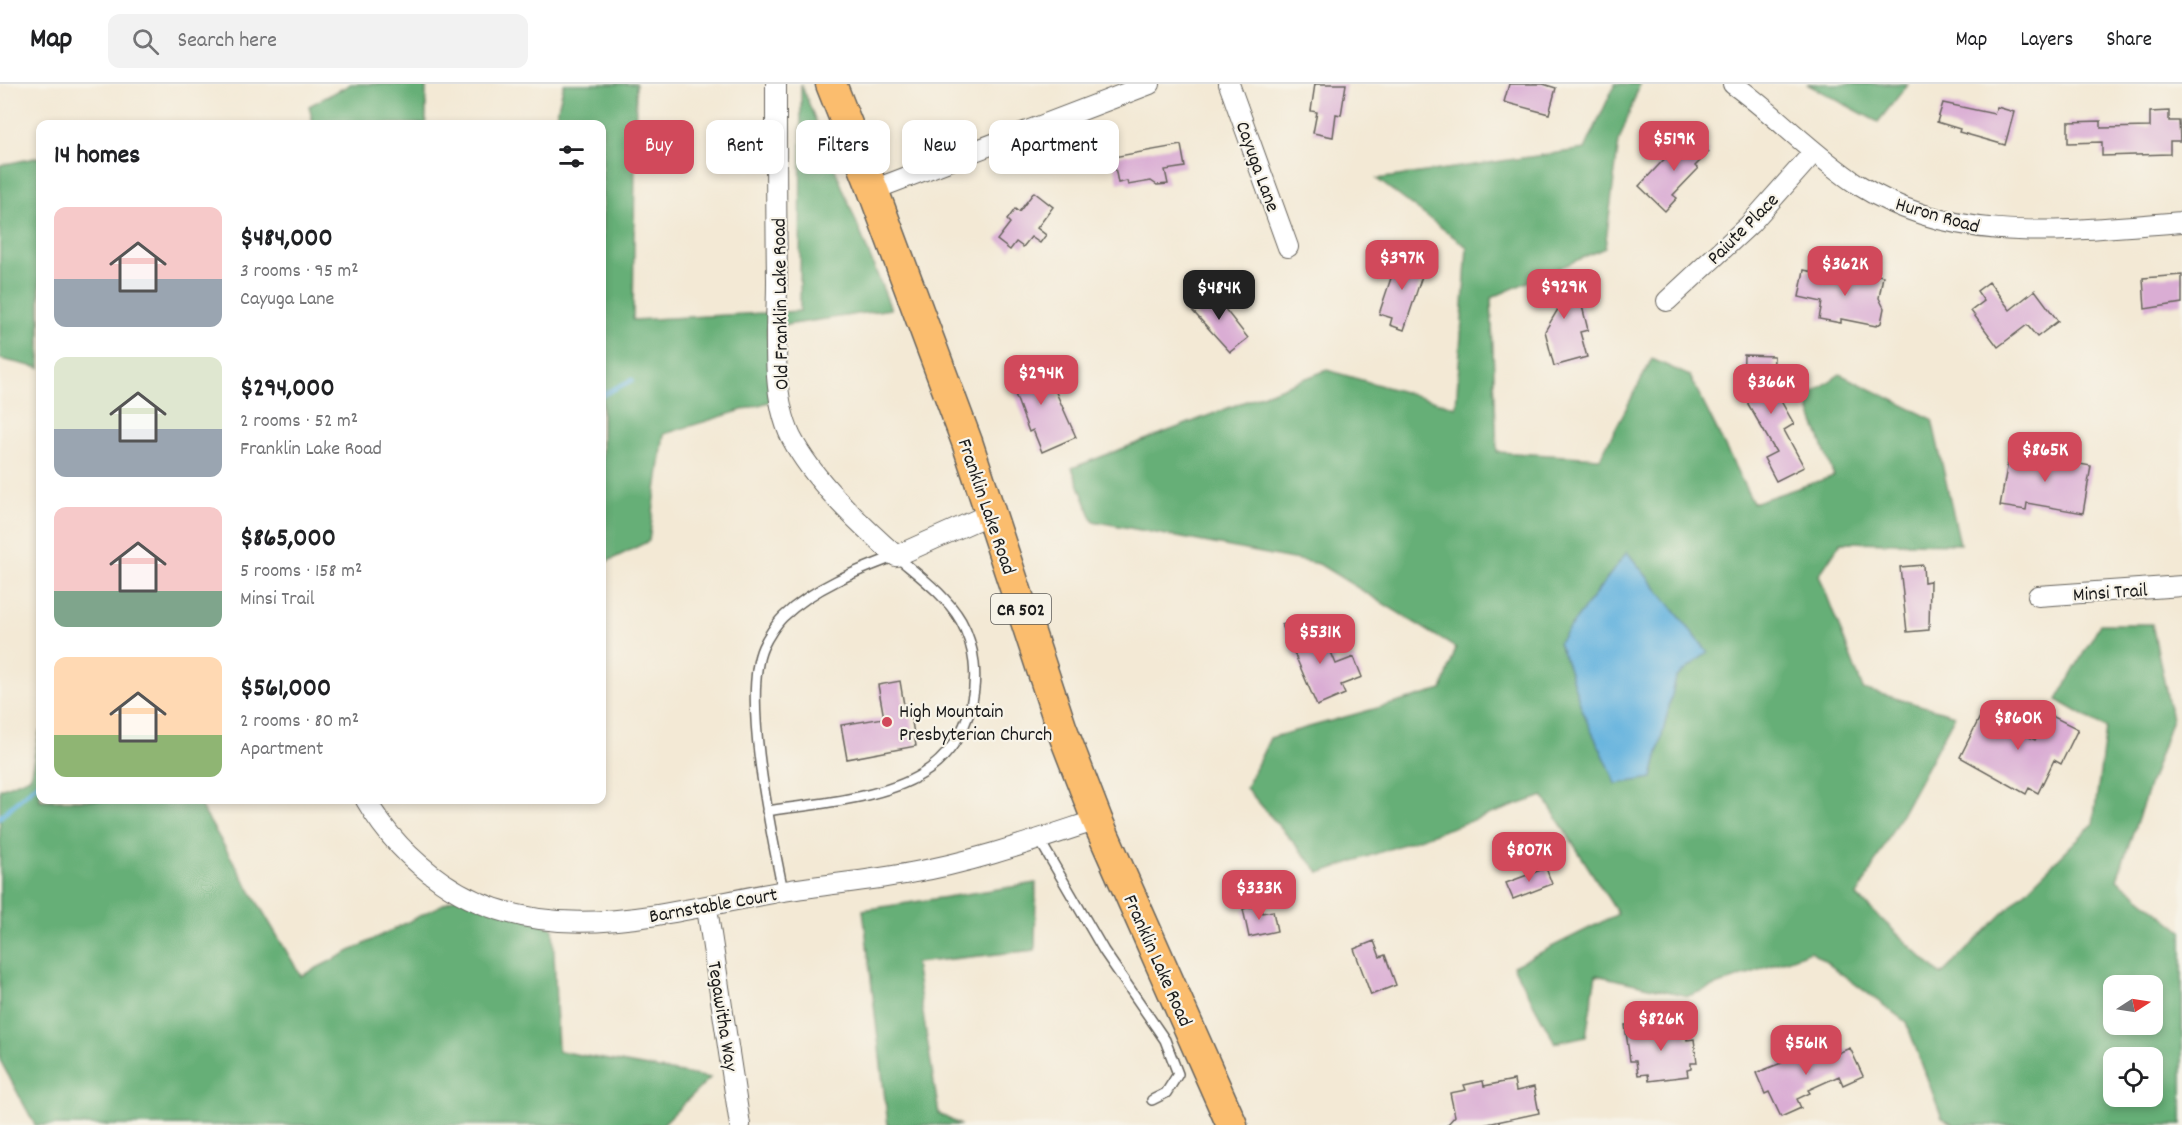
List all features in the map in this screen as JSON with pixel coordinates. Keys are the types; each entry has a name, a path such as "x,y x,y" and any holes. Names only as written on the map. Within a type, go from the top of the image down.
{"main road":[{"name":"Franklin Lake Road","path":"831,84 873,190 992,513 1040,669 1097,820 1232,1125"}],"street":[{"name":"Old Franklin Lake Road","path":"776,84 777,363 782,410 791,436 806,459 851,515 896,556"},
{"path":"873,190 1150,84"},
{"name":"Cayuga Lane","path":"1229,84 1288,247"},
{"name":"Huron Road","path":"1739,86 1814,152 1858,184 1892,201 1958,224 2000,231 2037,232 2182,222"},
{"name":"Paiute Place","path":"1667,301 1750,224 1814,152"},
{"path":"896,556 992,513"},
{"name":"Minsi Trail","path":"2038,596 2182,586"},
{"name":"Barnstable Court","path":"368,804 400,847 425,870 481,903 514,915 573,923 608,922 707,908 783,891 910,873 986,856 1097,820"},
{"name":"Tegawitha Way","path":"707,908 740,1125"}],"lane":[{"path":"767,812 872,794 921,775 950,752 962,731 974,697 975,670 970,643 960,619 896,556 868,566 823,589 783,617 763,647 755,702 767,812 783,891"},
{"path":"1039,839 1104,951 1165,1040 1178,1074 1166,1094 1152,1100"}],"green space":[{"path":"351,84 426,84 426,120 312,120 309,106"},
{"path":"564,84 636,84 636,120 624,120 624,174 635,174 633,320 800,311 801,174 837,174 891,309 767,328 772,401 664,434 649,541 606,562 606,120 555,120"},
{"path":"801,84 815,120 801,120"},
{"path":"1615,84 1640,84 1619,141 1605,248 1491,298 1497,452 1600,458 1652,359 1690,376 1753,503 1834,476 1805,398 1840,374 1932,419 1960,544 1841,542 1819,575 1863,689 1955,715 1857,896 1941,975 2093,824 2106,728 2057,700 2100,624 2152,624 2172,719 2117,879 2182,931 2182,1125 1956,1125 1942,1118 1906,1022 1811,951 1688,996 1596,975 1586,1036 1555,1043 1513,966 1618,914 1543,796 1320,873 1246,788 1270,738 1442,690 1456,648 1319,564 1093,521 1072,468 1327,370 1456,407 1467,247 1377,179 1585,149"},
{"path":"1807,84 1908,84 1878,122"},
{"path":"36,158 36,367 0,359 0,165"},
{"path":"36,749 36,804 199,804 301,976 463,894 553,928 558,1051 710,1078 662,1125 35,1125 0,1060 0,789 30,777"},
{"path":"1036,883 1035,950 915,963 939,1114 961,1125 888,1125 863,910"}],"water":[{"path":"1627,552 1708,652 1676,678 1652,778 1616,784 1584,715 1558,643"}],"building":[{"path":"1315,84 1346,84 1341,115 1336,114 1333,137 1313,133 1317,112 1311,111"},
{"path":"1509,84 1543,84 1556,88 1549,114 1504,102"},
{"path":"1943,103 1994,114 1997,107 2014,112 2005,145 1959,132 1960,129 1937,122"},
{"path":"2169,111 2169,121 2179,121 2180,141 2170,141 2170,154 2102,156 2102,142 2068,143 2068,122 2101,121 2101,128 2150,127 2150,112"},
{"path":"1689,133 1709,152 1695,166 1698,169 1673,195 1677,198 1665,211 1639,186"},
{"path":"1181,145 1185,167 1165,170 1168,184 1157,185 1151,181 1128,185 1127,181 1118,183 1116,174 1119,174 1119,156"},
{"path":"1034,192 1053,207 1037,228 1046,235 1040,243 1031,237 1023,247 1016,242 1010,250 997,240 1010,223 1007,220 1015,209 1019,212"},
{"path":"1416,255 1422,276 1404,330 1390,325 1392,318 1379,314 1397,260"},
{"path":"1804,270 1856,281 1858,271 1883,276 1879,298 1884,308 1881,323 1876,326 1841,319 1841,323 1819,319 1822,302 1799,297"},
{"path":"1570,275 1575,295 1579,294 1588,330 1580,332 1587,357 1554,366 1545,331 1564,299 1540,305 1534,283"},
{"path":"2182,275 2182,303 2145,309 2143,278"},
{"path":"1989,282 2010,310 2035,290 2058,321 2037,337 2027,325 1998,347 1971,311 1984,301 1977,291"},
{"path":"1210,290 1248,338 1230,352 1189,307"},
{"path":"1744,355 1774,356 1773,387 1794,424 1784,430 1804,467 1776,481 1764,458 1776,452 1748,404 1749,381 1743,381"},
{"path":"1042,361 1076,437 1042,452 1033,430 1029,432 1008,375"},
{"path":"2010,451 2091,466 2083,513 2027,503 2026,510 2000,506"},
{"path":"1923,565 1924,582 1930,581 1929,630 1907,632 1900,567"},
{"path":"1298,619 1305,636 1315,632 1323,650 1329,647 1336,664 1354,657 1362,677 1341,685 1345,694 1317,706 1282,625"},
{"name":"High Mountain Presbyterian Church","path":"900,681 906,717 911,716 916,746 847,759 841,725 884,718 878,685"},
{"path":"1982,713 2035,740 2048,714 2078,729 2061,764 2054,760 2038,793 2029,788 2026,794 1960,757"},
{"path":"1546,868 1552,884 1513,899 1506,883"},
{"path":"1260,905 1262,913 1273,911 1277,931 1249,937 1243,909"},
{"path":"1374,941 1380,957 1385,955 1396,985 1371,995 1354,949"},
{"path":"1645,1023 1645,1032 1685,1027 1687,1040 1694,1039 1697,1063 1691,1063 1691,1069 1687,1070 1688,1076 1649,1081 1648,1074 1638,1075 1636,1061 1630,1061 1625,1025"},
{"path":"1827,1045 1831,1056 1850,1048 1863,1076 1843,1085 1839,1076 1808,1090 1810,1093 1797,1099 1801,1108 1781,1117 1769,1092 1765,1094 1756,1073"},
{"path":"1514,1080 1516,1091 1534,1087 1539,1113 1483,1125 1447,1125 1455,1116 1450,1093 1466,1090 1464,1085 1483,1081 1484,1086"}],"waterway":[{"path":"606,393 632,380"},
{"path":"0,817 36,785"}],"place":[{"name":"High Mountain Presbyterian Church","path":"887,722"}]}
